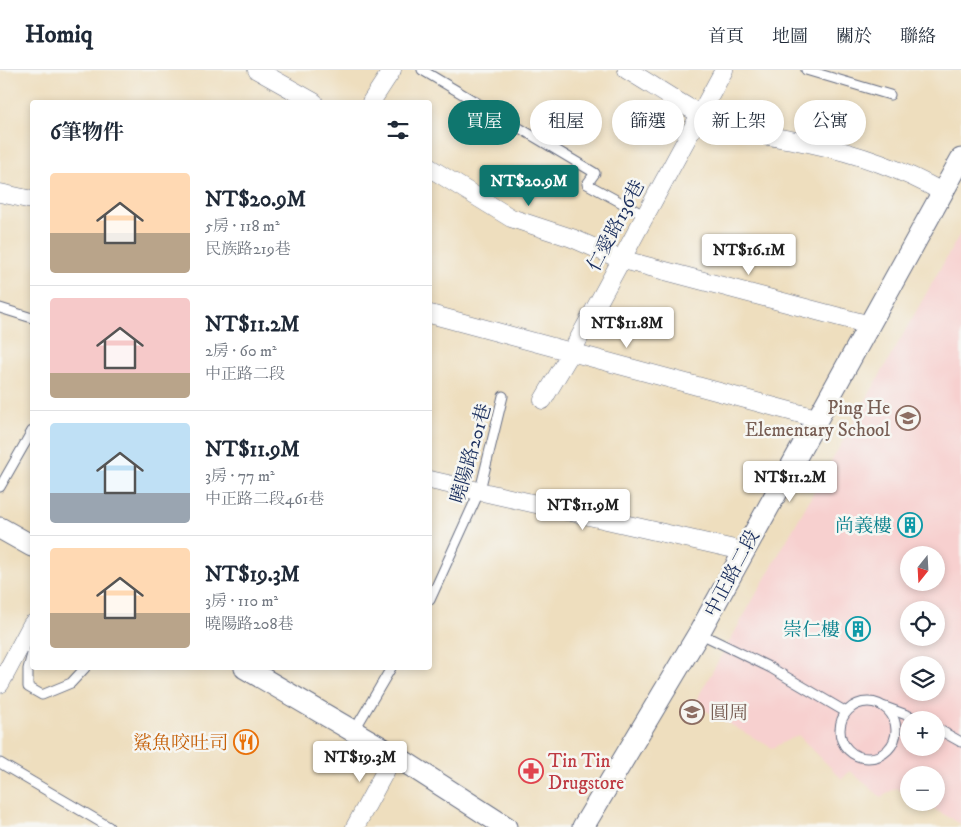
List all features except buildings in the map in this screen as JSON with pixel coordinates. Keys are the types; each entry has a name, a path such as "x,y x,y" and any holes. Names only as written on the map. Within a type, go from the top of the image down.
{"street":[{"path":"257,70 310,100"},
{"path":"372,100 392,70"},
{"path":"627,70 694,109"},
{"name":"仁愛路136巷","path":"707,100 724,70"},
{"name":"仁愛路136巷","path":"543,400 572,351 694,123"},
{"path":"784,139 808,143 876,161 918,178 942,192"},
{"name":"中正路二段","path":"583,827 699,633 816,418 870,325 961,159"},
{"path":"432,169 511,218 572,238 620,259 870,325"},
{"path":"0,193 30,200"},
{"path":"432,315 816,418"},
{"path":"432,480 743,551"},
{"path":"0,528 30,545"},
{"path":"0,684 30,628"},
{"path":"248,670 394,754 506,827"},
{"path":"355,827 394,754"}],"lane":[{"path":"422,70 596,173 587,184 644,215"},
{"path":"806,70 890,95"},
{"path":"0,308 30,317"},
{"name":"曉陽路201巷","path":"432,596 480,490 503,396"},
{"path":"0,487 30,434"},
{"path":"699,633 771,668 846,712"},
{"path":"30,661 28,687 42,695 70,683 83,670"},
{"path":"354,731 390,670"},
{"path":"882,705 894,718 896,735 889,750 874,758 856,756 844,745 840,728 846,712 852,707 867,702 882,705 900,712"},
{"path":"945,733 961,742"},
{"path":"0,763 109,827"}],"shaded area":[{"name":"Ping He Elementary School","path":"961,232 961,824 937,811 945,811 945,766 900,766 900,790 896,788 881,797 850,771 842,779 798,735 772,748 694,704"}],"place":[{"name":"Ping He Elementary School","path":"908,418"},
{"name":"尚義樓","path":"910,525"},
{"name":"崇仁樓","path":"858,629"},
{"name":"圓周","path":"692,712"},
{"name":"鯊魚咬吐司","path":"246,742"},
{"name":"Tin Tin Drugstore","path":"531,771"}]}
